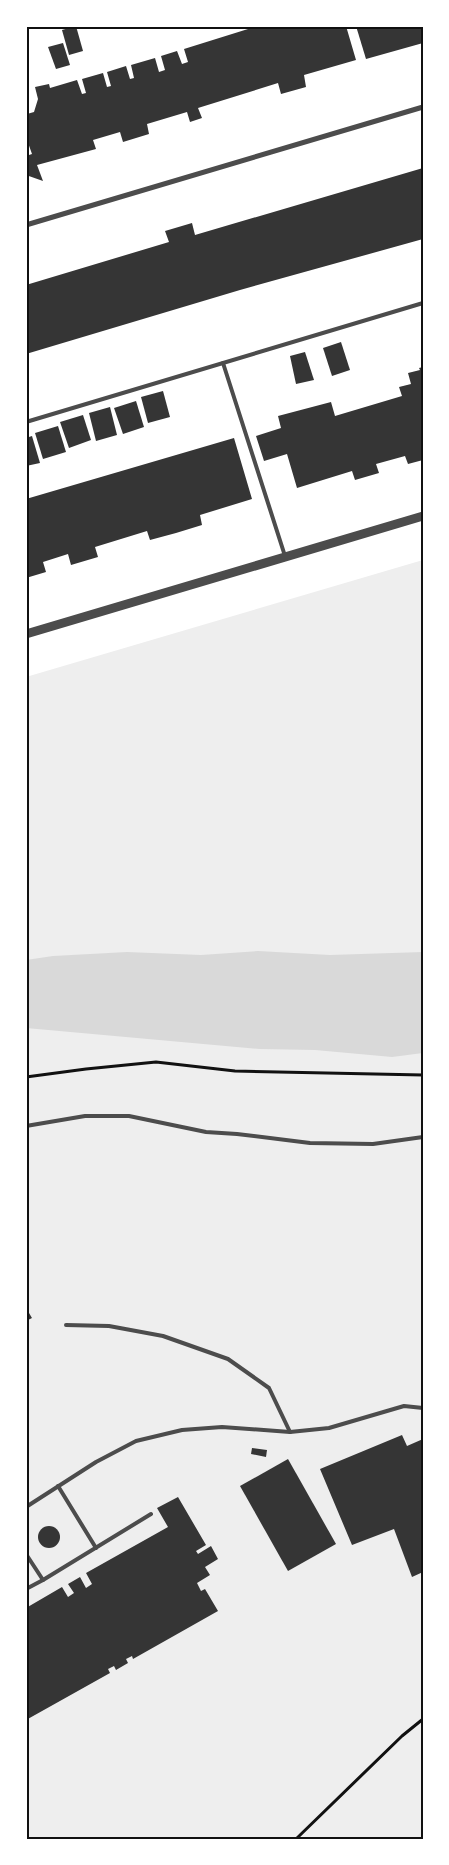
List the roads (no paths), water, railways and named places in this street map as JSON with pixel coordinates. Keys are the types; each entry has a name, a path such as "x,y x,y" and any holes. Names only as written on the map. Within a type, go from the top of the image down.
{"street":[{"path":"26,225 423,107"},
{"path":"26,634 423,516"}],"lane":[{"path":"26,422 423,303"},
{"path":"223,363 285,557"},
{"path":"26,1126 85,1116 129,1116 206,1132 237,1134 310,1144 374,1144 423,1137"},
{"path":"66,1325 108,1326 163,1336 228,1359 269,1388 290,1432"},
{"path":"26,1507 96,1462 136,1441 182,1430 222,1427 290,1432 328,1428 404,1406 423,1408"},
{"path":"58,1486 96,1548"},
{"path":"26,1589 151,1514"},
{"path":"26,1554 43,1580"}]}
